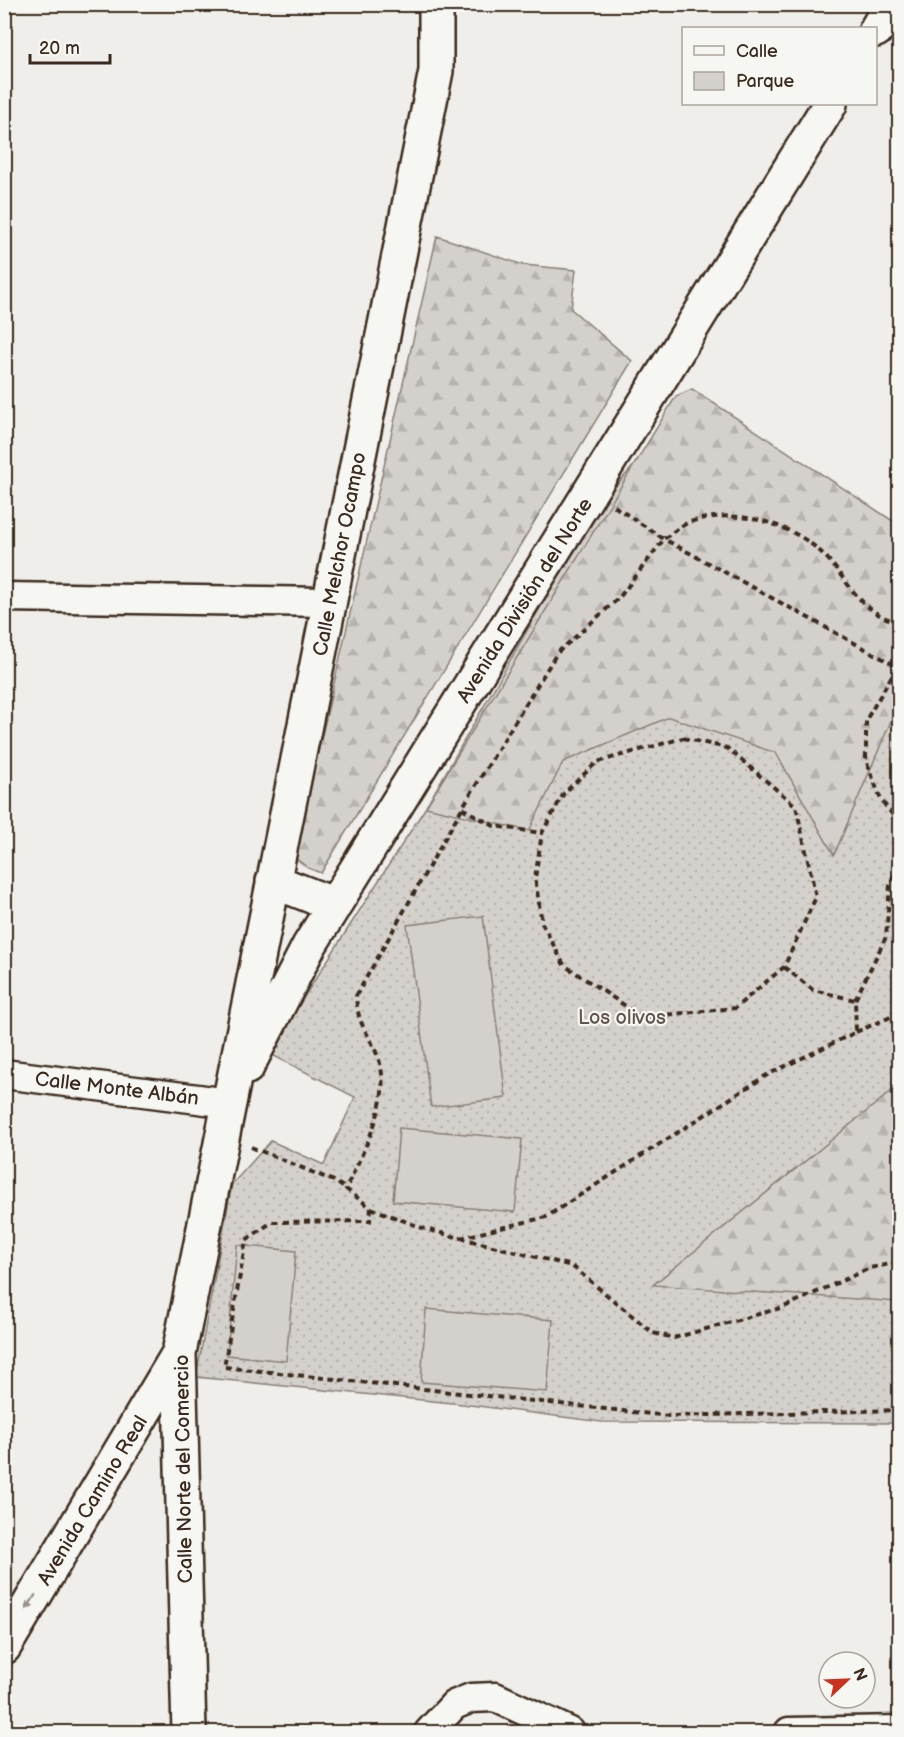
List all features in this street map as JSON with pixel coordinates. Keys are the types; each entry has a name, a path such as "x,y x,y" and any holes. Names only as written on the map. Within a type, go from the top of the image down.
{"main road":[{"name":"Calle Melchor Ocampo","path":"229,1103 436,71 436,4"},
{"path":"877,28 891,4"},
{"name":"Avenida División del Norte","path":"229,1103 309,946 829,105"},
{"path":"273,881 335,905"},
{"name":"Calle Norte del Comercio","path":"189,1732 179,1353 229,1103"},
{"name":"Avenida Camino Real","path":"4,1647 179,1353"}],"street":[{"path":"4,597 329,602"},
{"name":"Calle Monte Albán","path":"4,1074 229,1103"},
{"path":"429,1732 454,1705 471,1698 495,1697 570,1732"},
{"path":"789,1732 900,1730"}],"path":[{"path":"591,491 664,539 898,668 866,720 866,760 881,800 900,824"},
{"path":"346,1189 383,1100 379,1058 357,1018 356,996 462,808 557,653 619,598 664,539 688,522 714,516 754,517 792,534 825,556 871,611 900,622"},
{"path":"683,738 727,748 796,806 816,897 784,967 735,1008 642,1017 564,965 542,923 535,878 542,833 564,793 597,762 683,738"},
{"path":"462,808 494,826 542,833"},
{"path":"856,1032 855,1000 886,937 890,885 900,864"},
{"path":"784,967 813,990 855,1000"},
{"path":"460,1238 546,1217 767,1075 900,1013"},
{"path":"222,1135 334,1181 371,1208 424,1229 572,1266 652,1333 674,1338 784,1307 870,1268 900,1262"},
{"path":"371,1208 370,1221 272,1222 246,1240 224,1367 669,1416 900,1410"}],"green space":[{"path":"437,236 523,265 576,270 571,309 632,361 321,873 308,868 294,857"},
{"path":"692,389 899,525 899,702 834,855 776,753 669,717 563,762 529,831 426,807 676,396"},
{"name":"Los olivos","path":"683,410 899,547 899,1423 602,1422 462,1404 196,1377 232,1184 271,1141 324,1165 355,1097 268,1053 426,807 599,505"},
{"path":"483,916 506,1098 431,1107 407,925"},
{"path":"899,1085 899,1302 653,1285"},
{"path":"399,1128 522,1139 515,1212 393,1201"},
{"path":"237,1245 296,1251 286,1361 227,1355"},
{"path":"426,1309 553,1320 547,1392 421,1382"}]}
